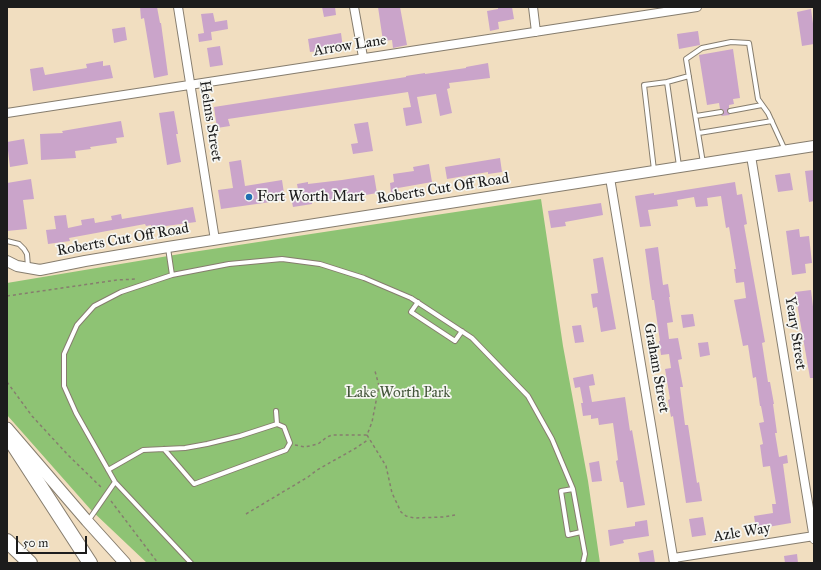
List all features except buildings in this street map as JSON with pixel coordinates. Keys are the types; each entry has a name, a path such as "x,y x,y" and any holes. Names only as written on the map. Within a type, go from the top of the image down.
{"highway":[{"path":"7,435 90,563"},
{"path":"7,541 30,563"}],"main road":[{"path":"7,428 87,522 125,563"}],"street":[{"name":"Helms Street","path":"178,7 215,240"},
{"path":"354,7 363,57"},
{"path":"533,7 536,32"},
{"name":"Arrow Lane","path":"7,113 363,57 697,7"},
{"name":"Roberts Cut Off Road","path":"7,261 17,266 40,270 168,247 814,146"},
{"name":"Yeary Street","path":"751,156 814,539"},
{"name":"Graham Street","path":"610,178 674,561"},
{"name":"Azle Way","path":"674,561 814,536"}],"lane":[{"path":"703,163 686,59 702,48 731,42 749,43 758,99 772,121 785,150"},
{"path":"654,171 644,85 666,82 689,76"},
{"path":"666,82 679,167"},
{"path":"730,111 762,105"},
{"path":"696,116 721,112"},
{"path":"699,133 772,121"},
{"path":"7,241 19,244 24,249 27,254 28,268"},
{"path":"168,247 172,275"},
{"path":"191,563 115,482 76,413 64,386 64,354 77,325 94,306 121,292 172,275 229,264 282,259 320,264 364,278 411,298 472,338 528,396 552,439 573,489 585,554 583,563"},
{"path":"418,302 411,312 455,341 462,331"},
{"path":"276,411 277,424"},
{"path":"108,470 143,450 164,449 185,448 207,444 240,436 277,424 284,427 290,443 286,450 194,484 164,449"},
{"path":"87,522 115,482"},
{"path":"573,489 561,491 568,535 581,532"}],"path":[{"path":"7,296 117,280 131,279 155,281"},
{"path":"375,371 379,386 372,422 367,435 386,466 392,493 400,512 406,516 414,518 455,515"},
{"path":"7,382 32,416 68,455 100,486 158,563"},
{"path":"290,443 305,448 318,444 332,435 367,435"},
{"path":"246,514 369,439"}],"green space":[{"name":"Lake Worth Park","path":"541,199 563,346 588,481 600,563 147,563 91,510 7,415 7,283 186,253"}],"place":[{"name":"Fort Worth Mart","path":"249,197"}]}
